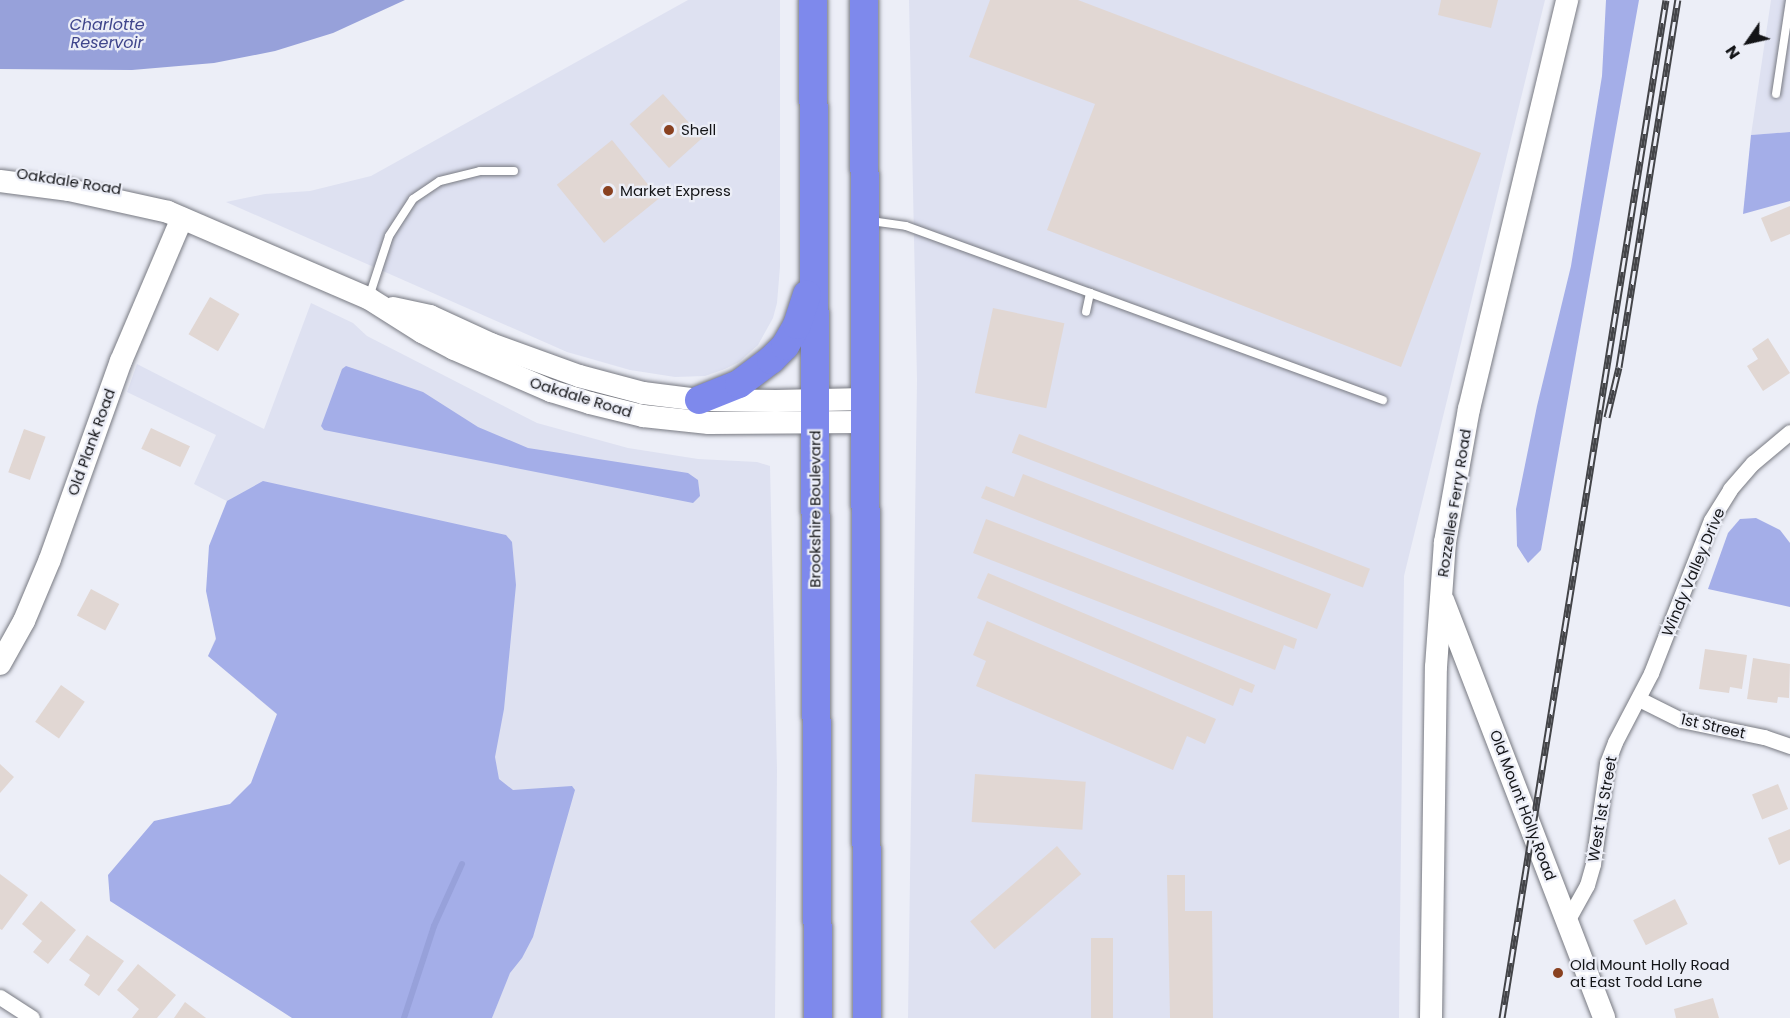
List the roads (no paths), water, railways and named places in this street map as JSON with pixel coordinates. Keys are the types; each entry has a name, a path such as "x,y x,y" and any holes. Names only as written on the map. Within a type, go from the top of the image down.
{"highway":[{"name":"Brookshire Boulevard","path":"813,0 818,1018"},
{"path":"864,0 867,1018"},
{"path":"699,400 739,384 780,352 797,325 814,270"}],"street":[{"name":"Rozzelles Ferry Road","path":"1431,1018 1436,667 1440,593 1454,479 1567,0"},
{"name":"Oakdale Road","path":"0,174 19,172 112,186 148,197 175,215 377,303 422,332 454,349 551,391 599,406 643,416 709,423 814,412 865,410"},
{"name":"Oakdale Road","path":"0,181 69,190 175,215"},
{"name":"Old Plank Road","path":"0,664 24,621 50,559 175,215"},
{"name":"Oakdale Road","path":"377,303 430,316 492,344 579,376 643,393 814,412"},
{"name":"Windy Valley Drive","path":"1639,699 1711,520 1730,489 1754,463 1790,432"},
{"name":"Old Mount Holly Road","path":"1440,593 1604,1018"},
{"name":"1st Street","path":"1639,699 1681,720 1764,737 1790,746"},
{"name":"West 1st Street","path":"1567,921 1587,885 1593,864 1607,763 1618,735 1639,699"},
{"path":"0,997 32,1018"}],"lane":[{"path":"1776,94 1790,0"},
{"path":"377,303 389,236 413,199 440,181 480,171 514,171"},
{"path":"865,220 906,226 1383,400"},
{"path":"1086,312 1090,293"}],"water":[{"name":"Charlotte Reservoir","path":"0,0 405,0 333,33 275,51 214,63 132,70 0,69"}],"waterway":[{"path":"404,1018 434,926 462,864"}],"railway":[{"path":"1502,1018 1666,0"},
{"path":"1607,417 1619,367 1678,0"}],"place":[{"name":"Shell","path":"669,130"},
{"name":"Market Express","path":"608,191"},
{"name":"Old Mount Holly Road at East Todd Lane","path":"1558,973"}]}
